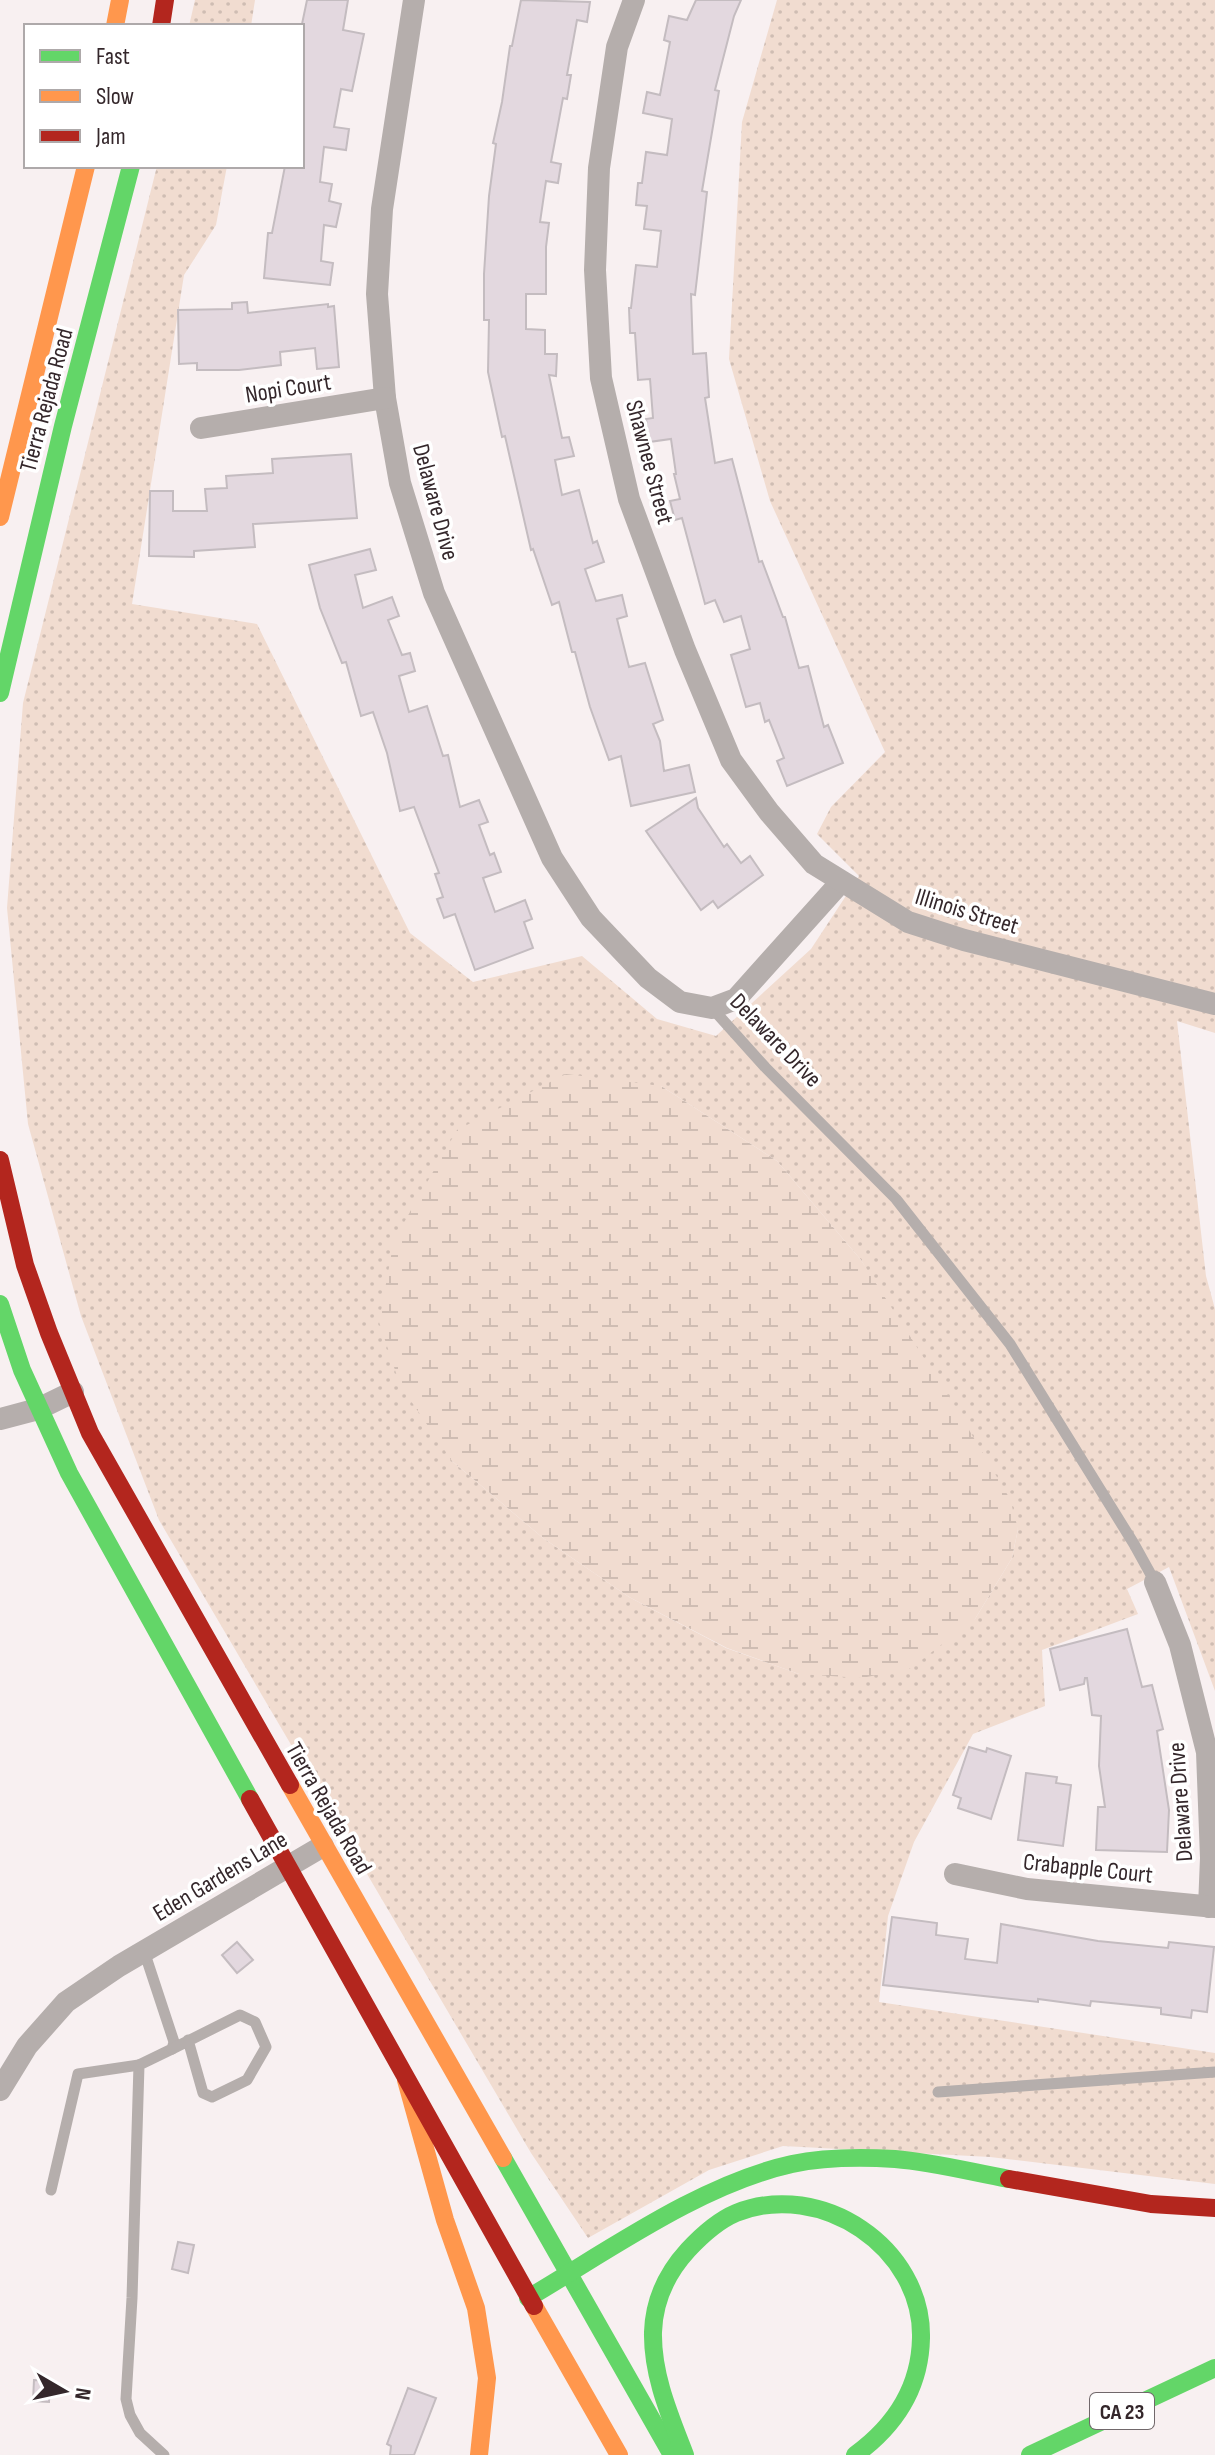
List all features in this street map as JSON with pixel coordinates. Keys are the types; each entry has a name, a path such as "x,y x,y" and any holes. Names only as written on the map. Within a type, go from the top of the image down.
{"main road":[{"path":"115,24 120,0"},
{"path":"161,24 165,0"},
{"name":"Tierra Rejada Road","path":"0,517 86,168"},
{"name":"Tierra Rejada Road","path":"0,693 59,442 130,168"},
{"name":"Tierra Rejada Road","path":"0,1160 13,1226 30,1285 90,1433 672,2455"},
{"path":"0,1304 38,1409 76,1487 528,2298 619,2455"},
{"path":"406,2080 445,2220 476,2308 487,2378 479,2455"},
{"path":"528,2298 706,2194 793,2164 831,2159 896,2159 1151,2204 1215,2208"},
{"path":"685,2455 655,2365 653,2332 658,2296 673,2265 708,2229 744,2210 791,2204 839,2214 874,2235 903,2268 921,2313 921,2356 912,2390 895,2422 855,2455"},
{"name":"CA 23","path":"1030,2455 1215,2368"}],"street":[{"name":"Delaware Drive","path":"414,0 382,209 377,294 385,398 400,483 434,593 552,858 591,918 648,978 680,1002 712,1008"},
{"name":"Shawnee Street","path":"634,0 617,47 610,85 599,168 595,270 601,378 629,499 685,650 731,760 769,812 814,864 840,883"},
{"name":"Nopi Court","path":"201,428 385,398"},
{"name":"Illinois Street","path":"840,883 908,922 964,940 1215,1004"},
{"path":"712,1008 736,999 840,883"},
{"path":"0,1419 38,1409 73,1392"},
{"name":"Delaware Drive","path":"1155,1582 1180,1645 1207,1752 1212,1907"},
{"name":"Eden Gardens Lane","path":"0,2090 27,2046 66,2002 144,1951 323,1846"},
{"name":"Crabapple Court","path":"955,1874 1027,1889 1212,1907"}],"lane":[{"name":"Delaware Drive","path":"712,1008 765,1067 896,1199 1010,1344 1155,1582"},
{"path":"144,1951 172,2033 172,2049"},
{"path":"51,2190 78,2074 139,2065 188,2040 240,2015 255,2022 266,2047 247,2080 212,2097 203,2093 188,2040"},
{"path":"139,2065 126,2399 140,2433 164,2455"},
{"path":"938,2092 1215,2072"}],"green space":[{"path":"195,0 255,0 251,24 189,24"},
{"path":"777,0 1215,0 1215,1033 1177,1021 1206,1276 1215,1309 1215,1691 1169,1567 1127,1589 1138,1614 1042,1650 1045,1706 973,1734 914,1842 888,1916 879,2002 1215,2053 1215,2184 990,2157 783,2146 709,2170 588,2238 531,2153 159,1520 81,1316 28,1124 7,908 23,703 157,168 227,168 216,225 184,275 132,604 257,624 410,933 473,982 582,956 657,1019 716,1036 811,949 859,876 817,834 831,807 885,752 770,501 729,359 742,122","holes":["661,1086 777,1161 861,1260 1018,1529 1012,1558 975,1619 799,1674 726,1648 629,1597 543,1538 452,1461"]},
{"path":"566,1074 661,1086 777,1161 861,1260 1010,1499 1018,1529 1012,1558 975,1619 911,1668 862,1678 799,1674 727,1648 629,1597 543,1538 452,1461 400,1385 379,1322 394,1240 457,1130"}],"building":[{"path":"307,0 348,0 343,30 364,34 352,91 341,89 334,127 349,129 346,150 324,147 320,182 332,184 329,201 341,204 336,227 324,225 321,261 333,263 330,285 264,278 268,233 272,233 285,168 304,168 302,24"},
{"path":"521,0 590,2 587,22 577,20 567,75 571,75 567,99 563,98 551,162 561,164 558,183 546,181 540,222 549,223 546,294 526,294 526,329 545,330 545,354 557,354 556,376 549,375 562,438 569,437 574,456 555,460 562,495 579,490 593,543 597,541 604,562 585,569 596,601 622,595 627,616 617,619 629,667 645,663 663,720 653,724 660,741 664,771 689,765 695,792 631,806 621,756 609,760 575,652 572,652 559,602 552,605 531,550 488,372 489,320 484,320 484,274 496,144 493,143"},
{"path":"696,0 741,0 715,90 719,91 702,191 707,192 695,295 691,294 693,354 706,353 709,397 705,398 715,463 732,459 759,562 762,561 785,617 799,668 808,666 824,727 828,725 843,763 787,786 777,761 784,758 769,720 765,722 760,703 746,707 731,655 750,649 741,616 724,622 715,600 705,604 682,518 675,520 670,501 680,499 671,439 649,442 646,419 653,418 650,379 638,380 635,333 630,333 629,308 636,265 657,267 661,231 644,229 647,206 636,205 638,183 642,183 646,152 667,155 672,119 643,113 647,92 660,95 670,42 664,40 669,16 687,20"},
{"path":"247,302 248,313 328,304 328,307 334,306 339,367 317,369 315,348 280,352 281,365 239,370 197,370 197,363 179,364 178,310 232,309 232,303"},
{"path":"351,454 357,518 253,524 255,547 194,551 194,557 149,556 150,491 173,491 173,511 207,511 205,489 227,488 226,476 273,473 272,459"},
{"path":"370,549 376,570 355,575 363,608 392,597 399,616 388,620 402,655 410,653 415,671 399,676 409,712 427,706 443,756 448,755 460,807 479,800 488,822 479,825 490,855 494,853 501,872 483,878 495,912 525,900 532,919 524,922 533,948 475,970 455,914 444,918 437,899 443,897 435,874 439,873 414,807 400,811 387,753 373,712 361,716 346,662 342,663 320,608 309,565"},
{"path":"696,798 698,808 724,847 727,844 741,863 750,856 763,875 718,908 713,901 701,910 646,831"},
{"path":"1127,1629 1142,1687 1152,1685 1163,1729 1157,1731 1169,1810 1167,1852 1096,1850 1098,1807 1105,1807 1099,1766 1101,1716 1092,1715 1087,1678 1084,1684 1060,1690 1050,1649"},
{"path":"969,1747 986,1752 987,1748 1011,1756 991,1819 958,1808 961,1798 953,1795"},
{"path":"1026,1773 1057,1777 1056,1783 1071,1785 1063,1846 1018,1840"},
{"path":"892,1917 937,1923 936,1935 968,1939 965,1959 997,1963 1001,1924 1098,1941 1168,1948 1169,1942 1214,1947 1207,2012 1192,2010 1191,2018 1161,2014 1161,2008 1091,2001 1090,2006 1038,1999 1038,2002 883,1985"},
{"path":"237,1942 253,1960 237,1973 222,1955"},
{"path":"178,2242 194,2245 188,2273 172,2269"},
{"path":"34,2380 50,2381 49,2402 33,2401"},
{"path":"408,2388 436,2398 414,2455 390,2455 391,2446 387,2444"}],"traffic: fast":[{"path":"0,693 63,426 130,168"},
{"path":"0,1304 22,1370 69,1473 250,1799"},
{"path":"503,2158 672,2455"},
{"path":"528,2298 690,2203 724,2187 792,2164 844,2158 895,2159 1009,2179"},
{"path":"685,2455 655,2364 653,2332 659,2298 681,2259 710,2229 736,2213 768,2205 801,2206 832,2214 861,2229 886,2250 905,2276 917,2305 920,2356 910,2390 893,2419 855,2455"},
{"path":"1030,2455 1215,2368"}],"traffic: slow":[{"path":"115,24 120,0"},
{"path":"0,517 86,168"},
{"path":"290,1785 503,2158"},
{"path":"406,2080 445,2220 476,2308 487,2378 479,2455"},
{"path":"534,2306 619,2455"}],"traffic: jam":[{"path":"161,24 165,0"},
{"path":"0,1160 25,1265 90,1433 290,1785"},
{"path":"250,1799 534,2306"},
{"path":"1009,2179 1151,2204 1215,2208"}]}
